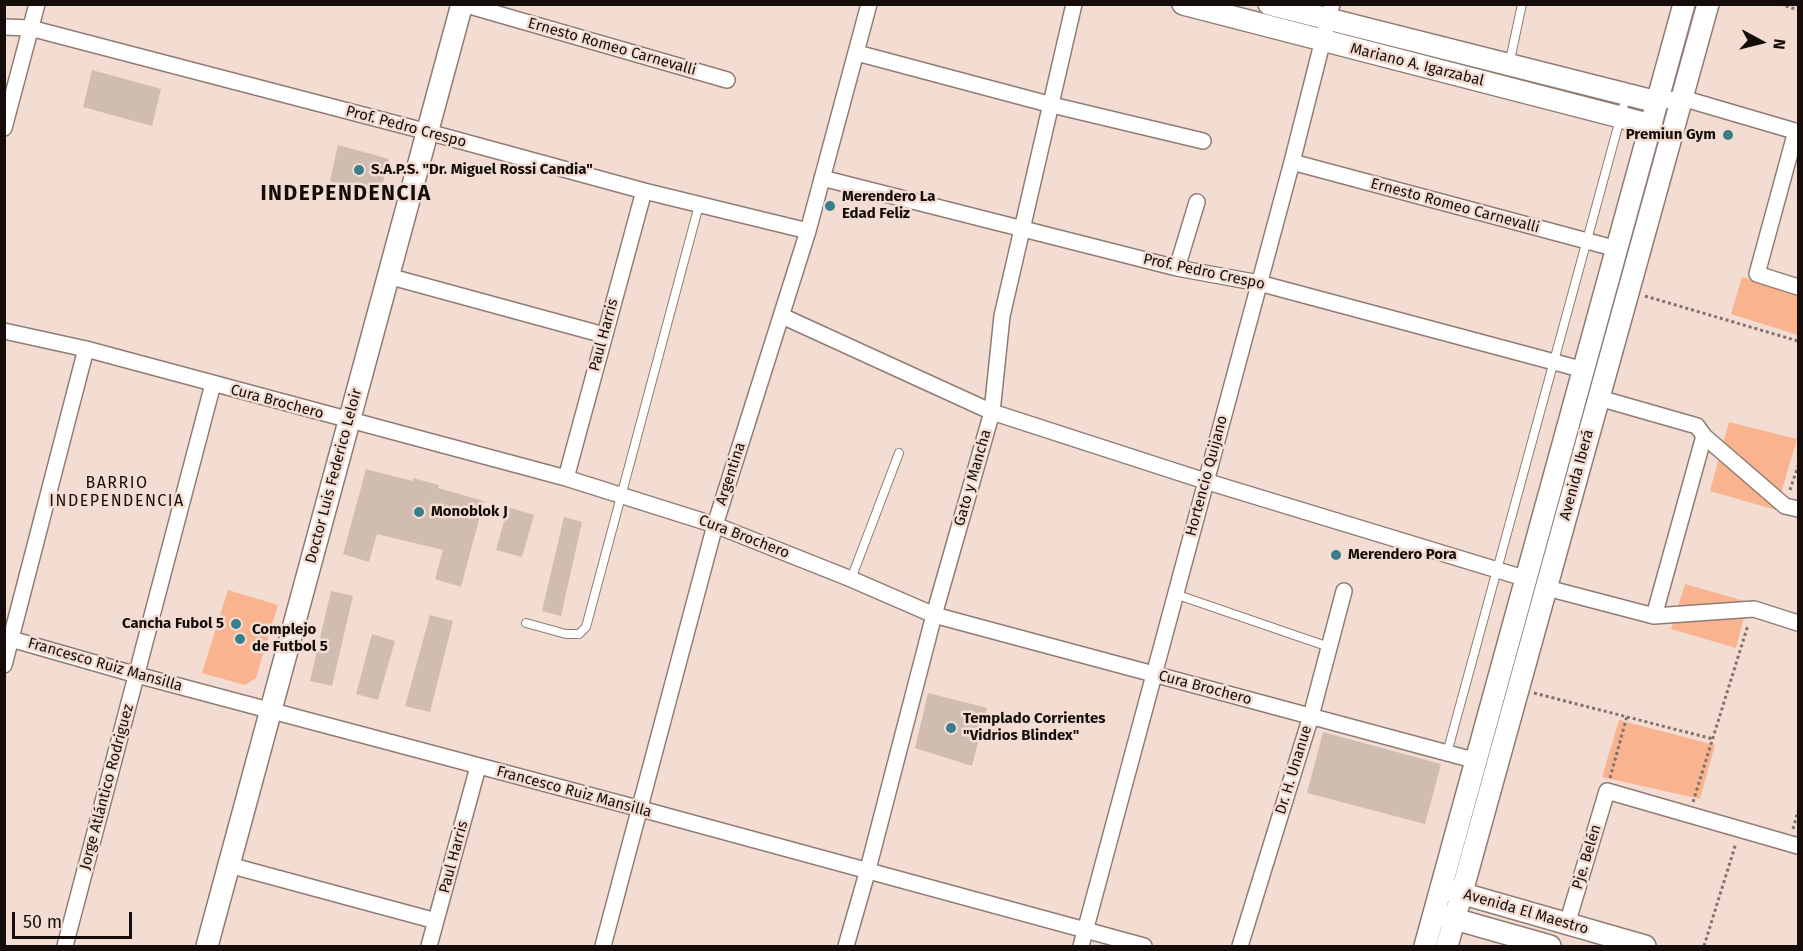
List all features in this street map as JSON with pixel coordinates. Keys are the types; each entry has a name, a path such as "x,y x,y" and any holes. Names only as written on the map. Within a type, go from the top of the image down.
{"main road":[{"name":"Doctor Luis Federico Leloir","path":"207,946 462,4"},
{"name":"Mariano A. Igarzabal","path":"1183,4 1651,125"},
{"name":"Mariano A. Igarzabal","path":"1269,4 1330,12 1509,66 1657,102"},
{"name":"Avenida Iberá","path":"1425,946 1684,4"},
{"name":"Avenida Iberá","path":"1447,946 1708,4"},
{"name":"Avenida El Maestro","path":"1442,888 1645,946"},
{"name":"Avenida El Maestro","path":"1435,913 1550,946"}],"street":[{"path":"4,128 37,4"},
{"name":"Ernesto Romeo Carnevalli","path":"462,4 727,80"},
{"name":"Argentina","path":"603,946 715,525 808,231 869,4"},
{"name":"Gato y Mancha","path":"846,946 934,615 992,412 1002,316 1074,4"},
{"name":"Hortencio Quijano","path":"1081,946 1292,162 1330,12"},
{"name":"Prof. Pedro Crespo","path":"4,27 30,28 644,191 808,231"},
{"path":"857,53 1052,105 1203,141"},
{"path":"1682,98 1797,131 1757,274 1798,287"},
{"name":"Mariano A. Igarzabal","path":"1657,102 1682,98"},
{"path":"1651,125 1673,131"},
{"name":"Ernesto Romeo Carnevalli","path":"1292,162 1617,249"},
{"name":"Prof. Pedro Crespo","path":"822,178 1177,268 1259,284 1584,370"},
{"name":"Paul Harris","path":"566,478 644,191"},
{"path":"1177,268 1197,202"},
{"path":"388,276 604,335"},
{"path":"782,316 992,412 1206,481 1527,579"},
{"name":"Cura Brochero","path":"4,331 86,349 566,478 715,525 934,615 1477,762"},
{"path":"4,665 8,638 86,349"},
{"name":"Jorge Atlántico Rodriguez","path":"65,946 213,384"},
{"path":"1599,398 1697,426 1704,435 1792,507"},
{"path":"1654,616 1704,435"},
{"path":"1546,588 1654,616 1754,609 1798,623"},
{"name":"Dr. H. Unanue","path":"1240,946 1311,716 1344,591"},
{"name":"Francesco Ruiz Mansilla","path":"8,638 137,675 1143,946"},
{"name":"Paul Harris","path":"429,946 478,767"},
{"path":"1607,791 1798,846"},
{"name":"Pje. Belén","path":"1567,924 1607,791"},
{"path":"228,865 436,921"}],"lane":[{"path":"1509,66 1522,4"},
{"path":"1447,753 1626,95"},
{"path":"526,623 566,634 579,634 586,627 623,496 699,205"},
{"path":"851,579 899,453"},
{"path":"1175,594 1329,647"}],"path":[{"path":"1780,4 1798,10"},
{"path":"1629,291 1798,341"},
{"path":"1792,507 1798,466"},
{"path":"1689,815 1754,609"},
{"path":"1518,689 1713,738"},
{"path":"1607,791 1627,716"},
{"path":"1704,946 1740,830"}],"shaded area":[{"path":"1742,277 1798,295 1798,335 1731,314"},
{"path":"1729,422 1797,439 1776,510 1710,491"},
{"path":"1685,584 1748,602 1736,648 1671,629"},
{"name":"Complejo de Futbol 5","path":"228,590 278,605 256,678 245,685 202,673"},
{"path":"1619,720 1715,745 1700,799 1602,777"}],"building":[{"path":"92,70 161,89 152,126 83,107"},
{"name":"S.A.P.S. \"Dr. Miguel Rossi Candia\"","path":"338,145 389,159 380,194 330,181"},
{"path":"366,469 439,485 438,488 484,501 461,587 435,579 443,550 377,534 369,562 343,554"},
{"path":"508,507 534,515 522,557 496,550"},
{"path":"564,517 582,522 561,616 542,611"},
{"path":"331,591 353,596 332,686 310,681"},
{"path":"430,615 453,621 430,712 405,706"},
{"path":"372,634 395,641 378,700 356,694"},
{"name":"Templado Corrientes \"Vidrios Blindex\"","path":"928,693 987,708 972,766 915,748"},
{"path":"1323,732 1441,764 1425,824 1307,793"}],"place":[{"name":"Premiun Gym","path":"1728,135"},
{"name":"S.A.P.S. \"Dr. Miguel Rossi Candia\"","path":"359,170"},
{"name":"Merendero La Edad Feliz","path":"830,206"},
{"name":"Monoblok J","path":"419,512"},
{"name":"Merendero Pora","path":"1336,555"},
{"name":"Cancha Fubol 5","path":"236,624"},
{"name":"Complejo de Futbol 5","path":"240,639"},
{"name":"Templado Corrientes \"Vidrios Blindex\"","path":"951,728"}],"district":[{"name":"INDEPENDENCIA","path":"346,194"},
{"name":"BARRIO INDEPENDENCIA","path":"117,493"}]}
